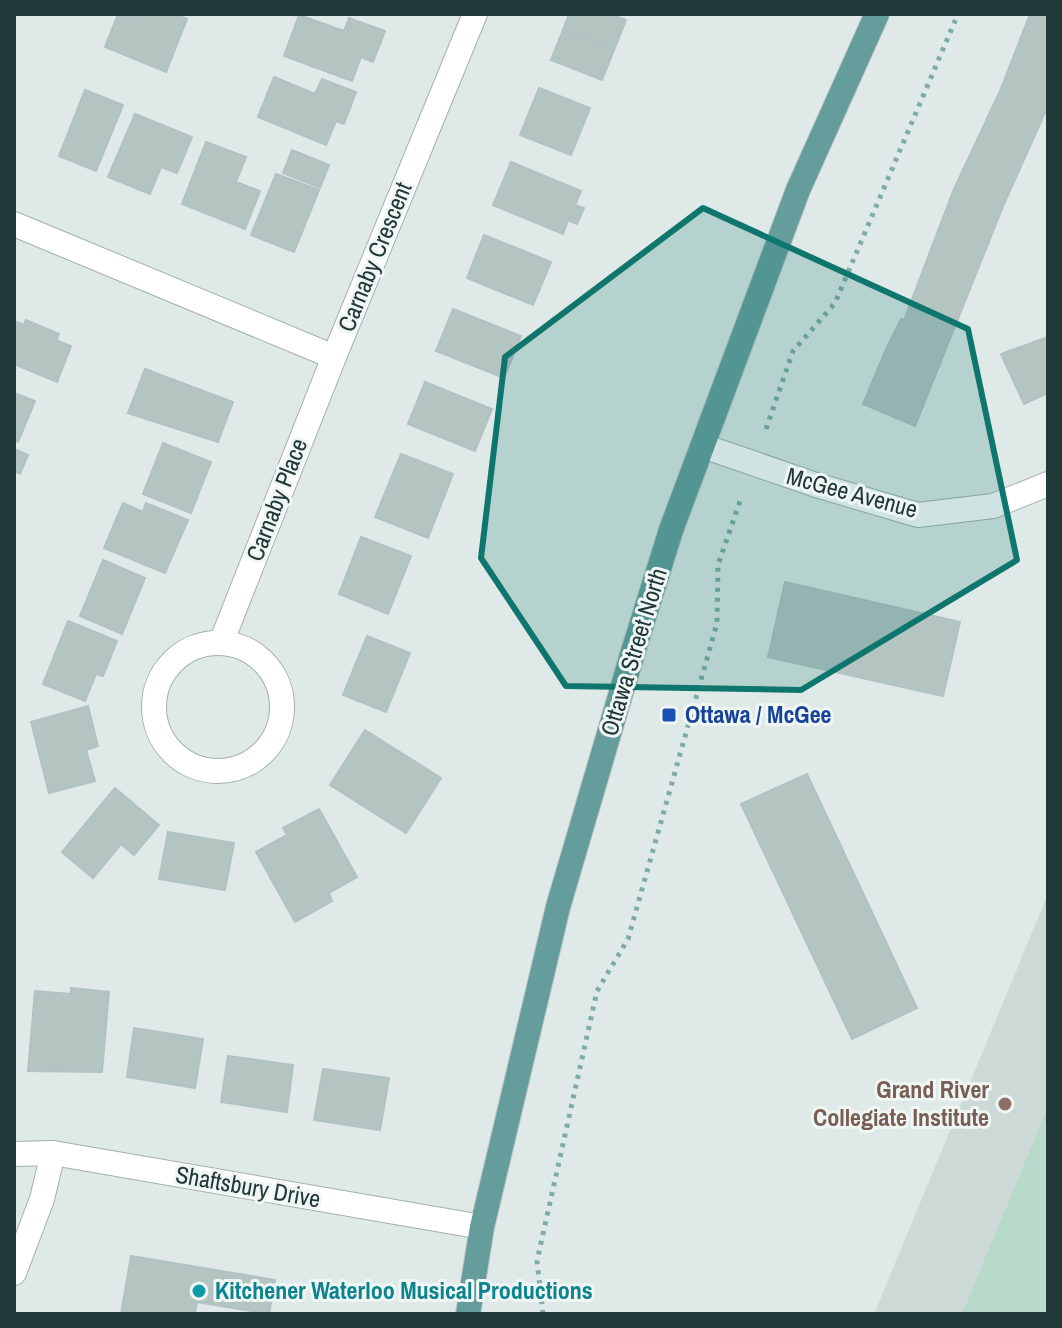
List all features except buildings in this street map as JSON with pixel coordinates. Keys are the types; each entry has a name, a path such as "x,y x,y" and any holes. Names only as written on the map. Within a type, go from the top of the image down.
{"main road":[{"name":"Ottawa Street North","path":"468,1314 482,1227 558,907 637,639 703,446 798,190 877,14"}],"street":[{"name":"Carnaby Crescent","path":"14,224 334,357 475,14"},
{"name":"Carnaby Place","path":"221,643 334,357"},
{"name":"McGee Avenue","path":"703,446 803,481 918,515 993,506 1048,484"},
{"path":"221,643 251,651 268,666 279,685 282,708 274,738 260,755 246,765 225,771 202,770 176,757 161,740 153,712 155,689 169,663 187,650 221,643"},
{"path":"14,1273 42,1199 53,1153"},
{"name":"Shaftsbury Drive","path":"14,1154 53,1153 482,1227"}],"path":[{"path":"766,429 793,351 835,303 958,14"},
{"path":"543,1314 537,1261 597,991 628,939 717,623 718,565 740,501"}],"highlighted area":[{"path":"703,208 968,329 1017,560 801,690 566,686 481,558 505,357"}],"shaded area":[{"name":"Grand River Collegiate Institute","path":"1048,894 1048,1314 874,1314"}],"green space":[{"path":"1048,1107 1048,1314 962,1314"}],"place":[{"name":"Ottawa / McGee","path":"669,715"},
{"name":"Grand River Collegiate Institute","path":"1005,1104"},
{"name":"Kitchener Waterloo Musical Productions","path":"199,1291"}]}
